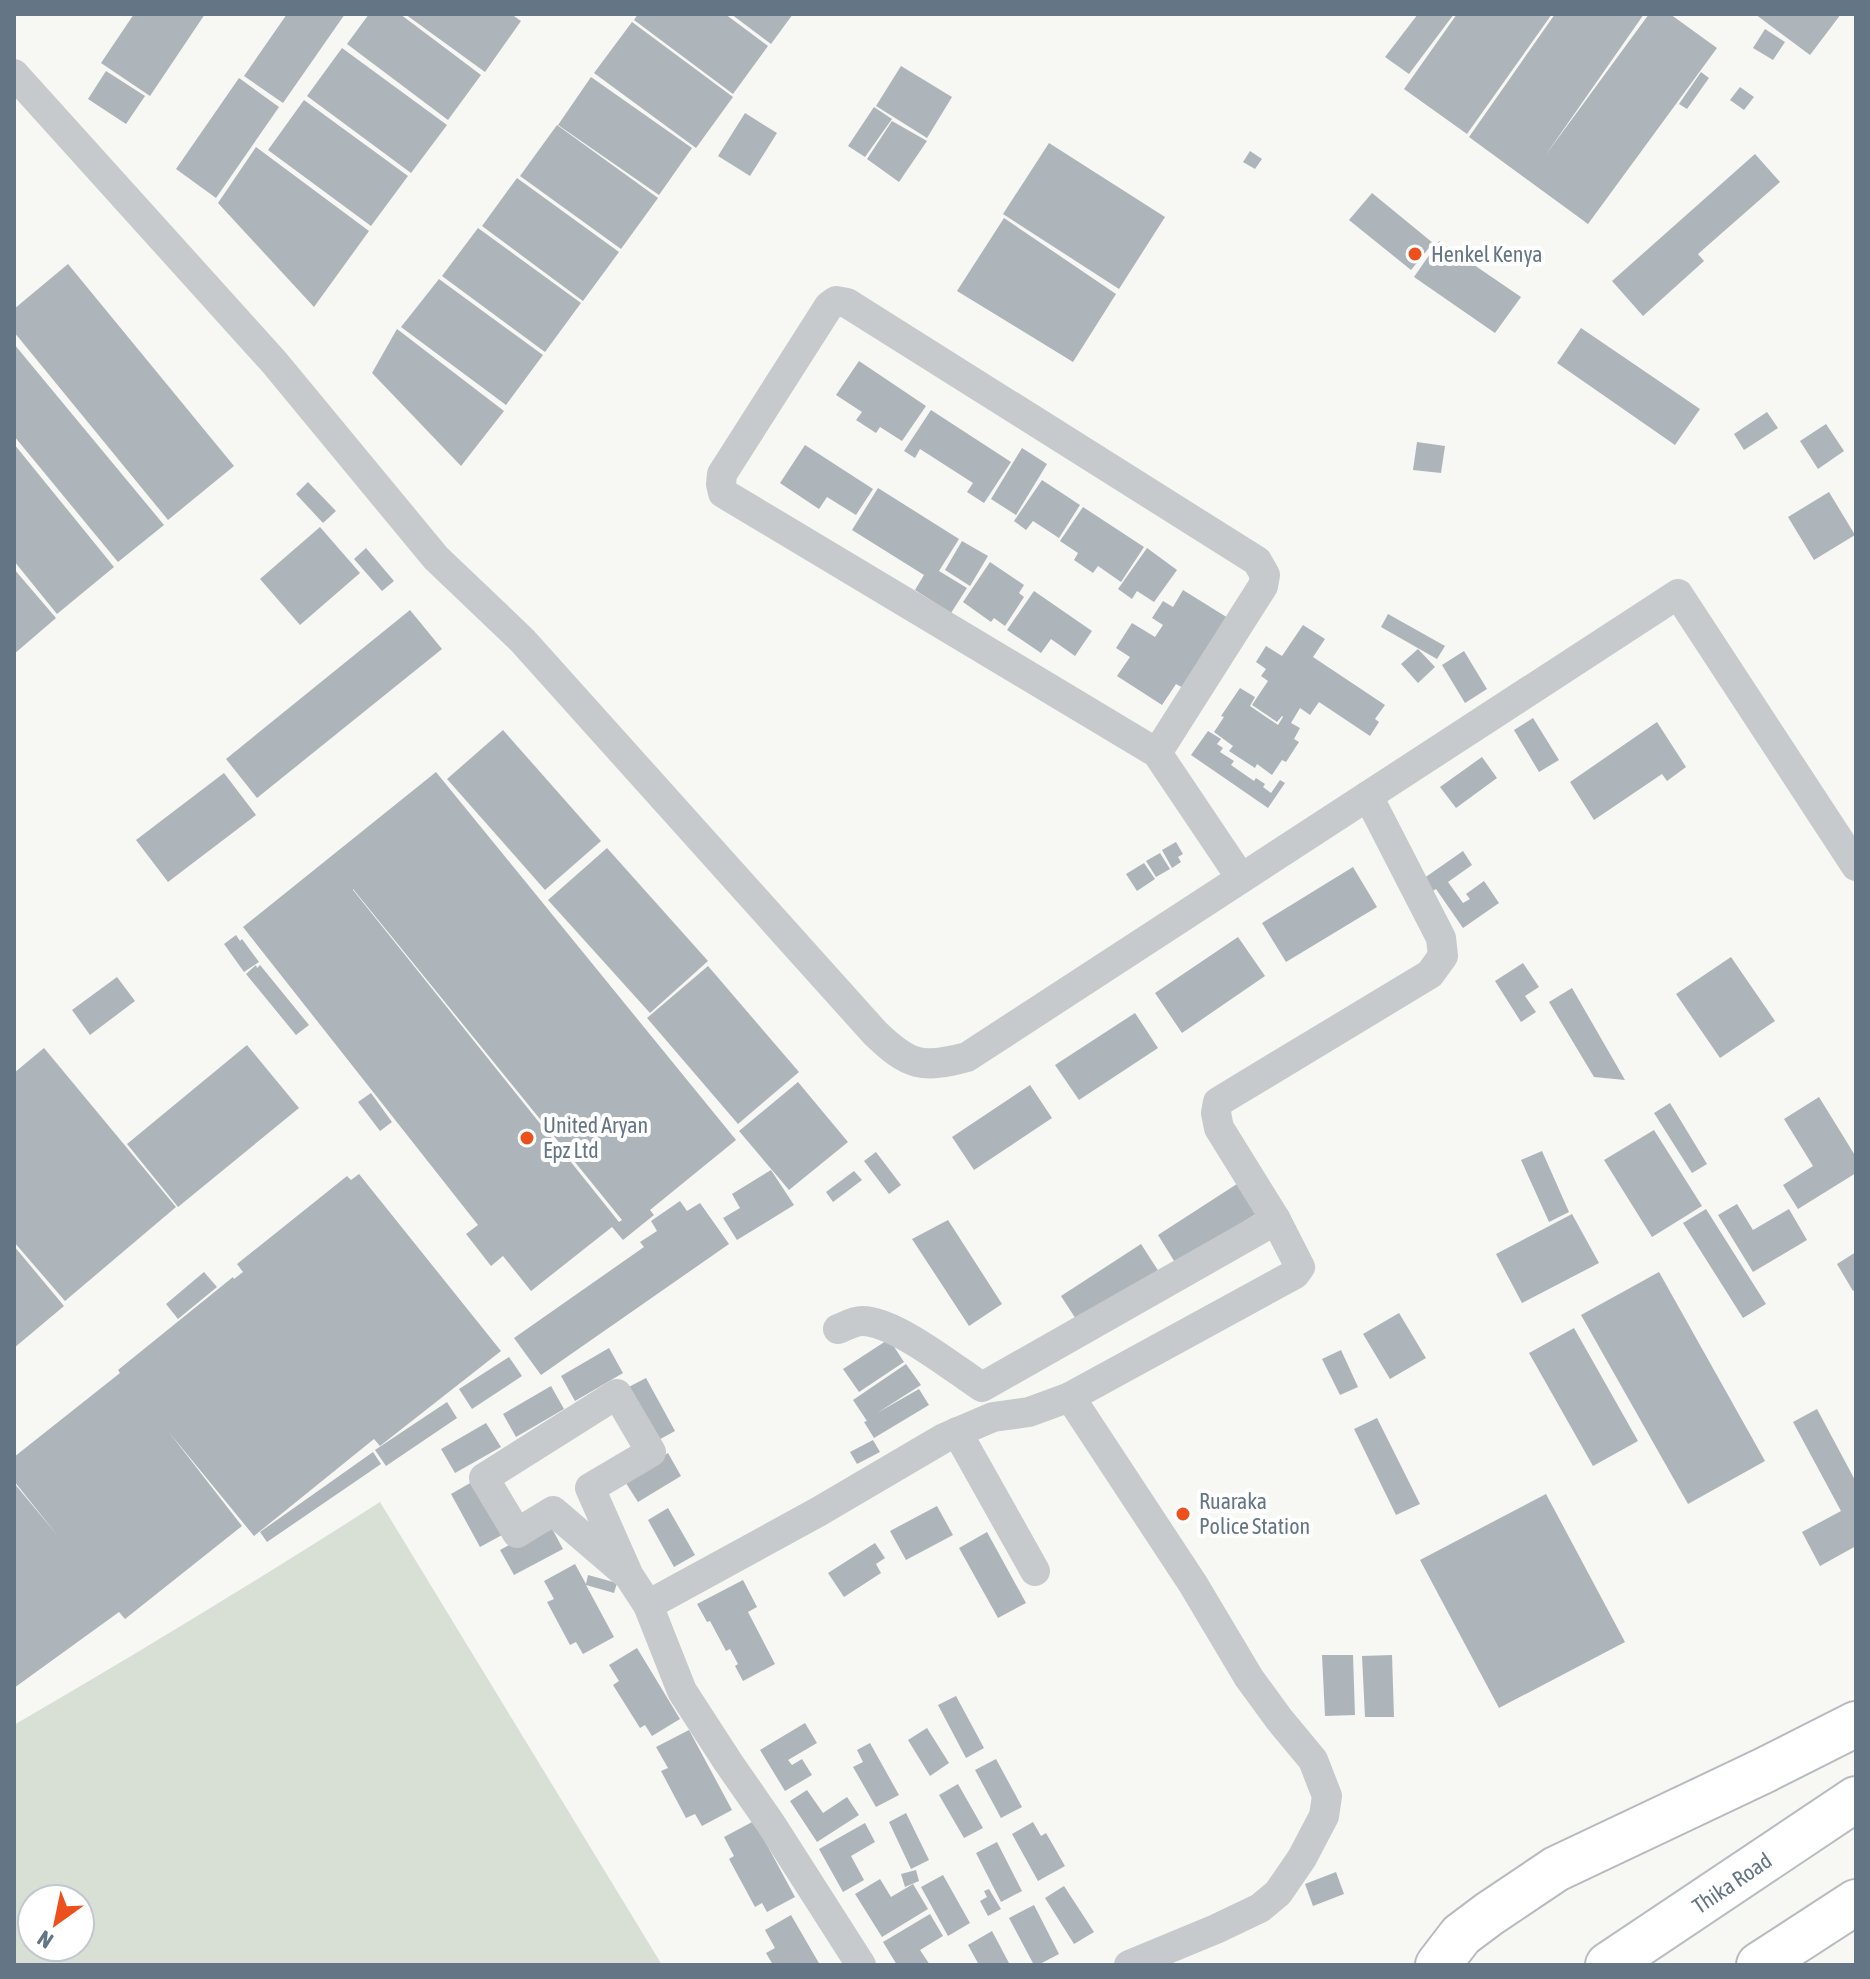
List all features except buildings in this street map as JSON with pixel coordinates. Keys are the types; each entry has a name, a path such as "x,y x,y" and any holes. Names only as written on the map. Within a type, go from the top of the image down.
{"main road":[{"path":"1450,1950 1489,1914 1556,1869 1856,1724"},
{"name":"Thika Road","path":"1608,1965 1856,1799"},
{"path":"1759,1965 1856,1902"}],"street":[{"path":"14,74 274,362 436,558 522,640 875,1033 894,1052 918,1063 939,1064 967,1057 1678,594 1856,866"},
{"path":"1157,753 1263,586 1265,575 1257,561 847,303 836,301 829,306 722,474 723,493 1157,753 1241,878"},
{"path":"648,1605 957,1432 993,1417 1029,1412 1070,1397 1295,1274 1300,1267 1276,1220 1219,1128 1216,1113 1218,1102 1430,974 1443,956 1441,938 1368,796"},
{"path":"982,1387 1276,1220"},
{"path":"838,1329 859,1321 883,1324 910,1339 982,1387 993,1417"},
{"path":"617,1394 651,1452 590,1488 517,1533 484,1478 617,1394"},
{"path":"1070,1397 1193,1584 1249,1678 1313,1760 1327,1796 1324,1816 1309,1847 1278,1893 1245,1917 1129,1965"},
{"path":"957,1432 1035,1571"},
{"path":"590,1488 629,1576 648,1605 682,1691 861,1965"},
{"path":"553,1511 629,1576"}],"shaded area":[{"path":"380,1502 662,1965 14,1965 14,1725"}],"place":[{"name":"Henkel Kenya","path":"1415,254"},
{"name":"United Aryan Epz Ltd","path":"527,1138"},
{"name":"Ruaraka Police Station","path":"1183,1514"}]}
